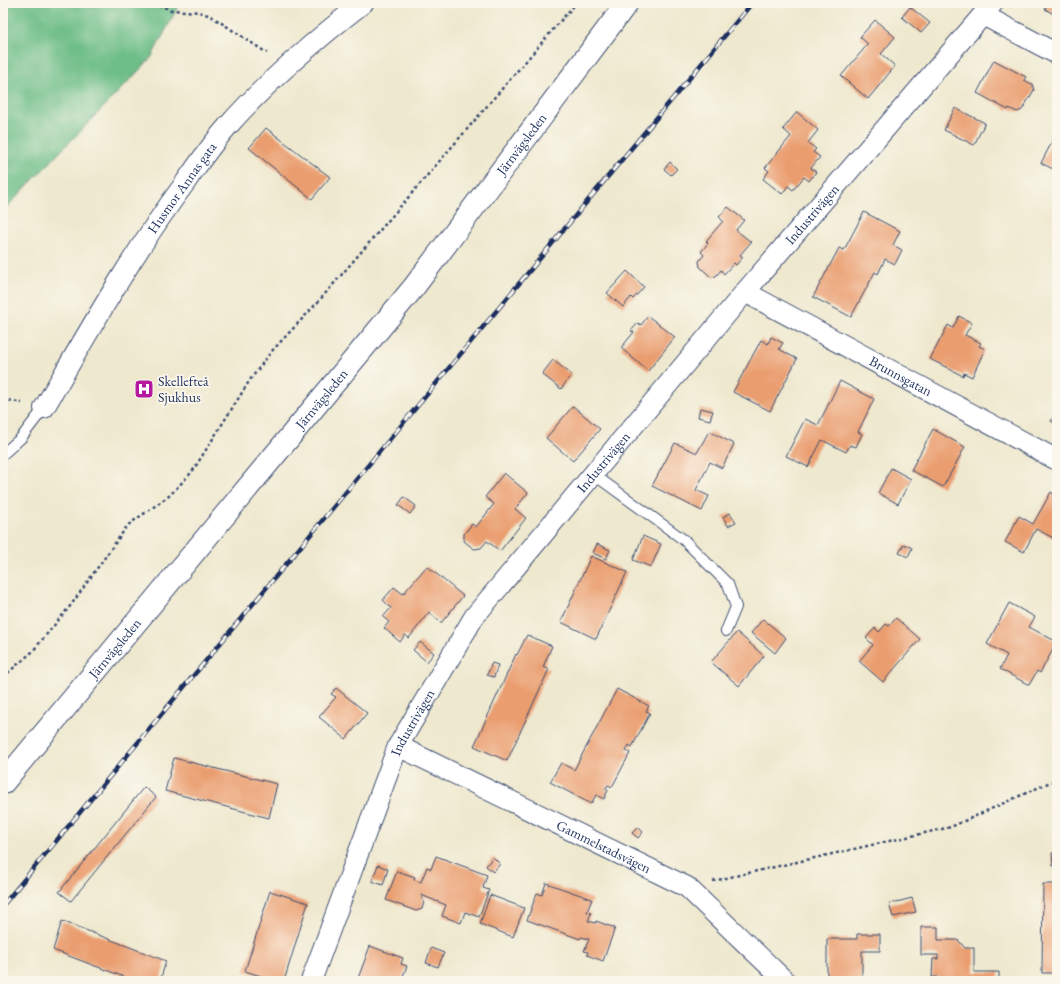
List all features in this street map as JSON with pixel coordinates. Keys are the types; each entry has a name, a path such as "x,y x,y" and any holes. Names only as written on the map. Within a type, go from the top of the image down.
{"main road":[{"name":"Järnvägsleden","path":"3,784 414,287 627,3"}],"street":[{"name":"Husmor Annas gata","path":"44,408 117,282 158,219 226,128 286,66 311,43 363,3"},
{"path":"988,9 1057,54"},
{"name":"Industrivägen","path":"311,981 398,746 474,617 745,292 988,9"},
{"name":"Brunnsgatan","path":"745,292 1057,460"},
{"name":"Gammelstadsvägen","path":"398,746 687,887 785,981"}],"lane":[{"path":"3,454 21,438 44,408"},
{"path":"593,474 684,540 728,584 736,607 726,632"}],"path":[{"path":"153,3 171,10 199,12 211,16 286,66"},
{"path":"3,677 32,652 71,606 128,525 169,496 192,472 250,380 271,352 318,302 576,3"},
{"path":"687,887 951,827 1057,779"}],"green space":[{"path":"3,3 180,3 151,58 3,211"}],"building":[{"path":"1048,3 1057,3 1057,16 1045,9"},
{"path":"910,7 930,23 921,33 902,17"},
{"path":"875,20 895,37 881,54 895,66 868,99 841,76 868,44 860,37"},
{"path":"994,60 1026,77 1024,80 1032,84 1034,90 1022,110 1017,112 1009,108 1008,110 977,93"},
{"path":"955,108 985,123 974,145 944,130"},
{"path":"797,112 818,130 808,143 816,149 813,152 820,157 811,168 816,172 809,181 804,177 793,190 788,186 782,194 763,179 769,171 765,168 791,136 783,129"},
{"path":"266,128 330,177 312,199 249,148"},
{"path":"1054,138 1057,139 1057,171 1041,163"},
{"path":"670,162 677,169 671,175 664,169"},
{"path":"728,207 744,220 736,230 751,242 740,255 743,257 736,265 734,263 724,274 721,270 716,276 711,277 700,267 699,261 704,255 701,252 708,243 706,241 723,221 719,217"},
{"path":"864,212 900,231 893,245 902,250 895,264 885,259 878,274 875,272 851,317 813,297 839,248 844,250"},
{"path":"627,271 644,287 633,299 631,297 623,307 607,293"},
{"path":"648,316 675,337 648,371 621,348 634,332 631,331 638,323 641,325"},
{"path":"959,316 972,323 965,335 981,343 979,346 985,349 972,377 964,373 963,376 930,359 948,325 953,328"},
{"path":"771,337 783,343 779,349 797,359 770,411 733,392 761,340 768,344"},
{"path":"553,360 572,375 561,389 542,374"},
{"path":"840,381 874,399 858,432 862,434 856,447 850,445 846,452 822,440 808,467 786,456 805,419 818,425"},
{"path":"573,406 600,429 573,461 546,438"},
{"path":"700,408 713,411 710,420 698,417"},
{"path":"1057,411 1057,424 1051,421"},
{"path":"933,429 965,447 943,487 911,470"},
{"path":"709,431 734,444 722,468 710,462 696,490 709,496 702,511 652,486 675,443 697,453"},
{"path":"891,468 911,479 898,504 878,493"},
{"path":"504,473 528,493 515,509 526,518 500,551 487,541 481,548 474,549 464,541 464,534 472,524 476,527 494,504 485,497"},
{"path":"1051,492 1057,496 1057,540 1036,529 1024,552 1005,542 1019,516 1033,524"},
{"path":"404,497 416,506 410,514 398,505"},
{"path":"730,513 736,522 728,526 723,517"},
{"path":"643,536 661,544 651,567 633,560"},
{"path":"597,544 610,550 606,559 593,553"},
{"path":"904,544 912,548 908,557 899,553"},
{"path":"591,556 627,572 596,639 561,622"},
{"path":"427,566 463,596 441,623 429,612 409,638 405,635 400,642 384,628 389,622 383,617 391,608 383,600 394,587 403,594"},
{"path":"1009,603 1035,617 1029,627 1057,642 1040,673 1037,671 1029,685 1000,669 1007,655 987,644"},
{"path":"896,618 920,639 883,682 859,661 873,645 866,638 875,628 879,632 886,624 889,626"},
{"path":"763,619 786,638 775,653 751,633"},
{"path":"737,632 764,656 739,686 711,662"},
{"path":"527,635 552,646 543,667 549,669 507,761 474,746 516,654 517,655"},
{"path":"420,642 434,653 427,662 413,650"},
{"path":"492,663 498,665 494,677 487,675"},
{"path":"336,688 367,713 346,739 319,717 336,697 331,694"},
{"path":"617,689 649,706 646,711 650,713 632,747 629,745 626,751 630,753 612,787 608,785 605,789 608,790 604,799 596,795 591,804 550,782 561,763 574,770"},
{"path":"174,758 277,784 269,818 165,791"},
{"path":"144,787 156,797 71,901 59,892"},
{"path":"638,827 643,832 638,838 632,833"},
{"path":"1057,852 1057,865 1053,866 1052,853"},
{"path":"436,856 487,875 483,888 489,890 479,917 465,912 461,923 442,916 446,905 421,895 424,902 422,909 416,911 386,900 397,871 415,877 414,880 421,882 427,867 431,869"},
{"path":"493,857 500,864 493,872 486,866"},
{"path":"378,865 388,869 383,885 372,881"},
{"path":"546,883 592,899 587,912 591,913 588,921 596,923 596,921 615,928 603,961 587,955 588,952 584,951 589,939 581,937 580,939 527,920 537,893 542,895"},
{"path":"1043,884 1057,884 1057,973 1042,973"},
{"path":"270,891 308,903 284,981 276,981 245,971"},
{"path":"490,895 524,908 513,937 480,924"},
{"path":"912,898 916,912 893,917 889,904"},
{"path":"62,921 166,961 160,981 135,981 53,950"},
{"path":"921,927 938,927 938,940 958,940 965,948 974,948 974,972 999,972 999,981 938,981 938,977 932,977 933,959 938,959 938,955 921,955"},
{"path":"857,934 880,934 880,951 862,951 862,981 827,981 827,939 857,939"},
{"path":"370,946 403,958 401,964 407,966 401,981 357,981"},
{"path":"431,948 444,953 438,967 426,963"}],"railway":[{"path":"3,905 752,3"}],"place":[{"name":"Skellefteå Sjukhus","path":"144,389"}]}
